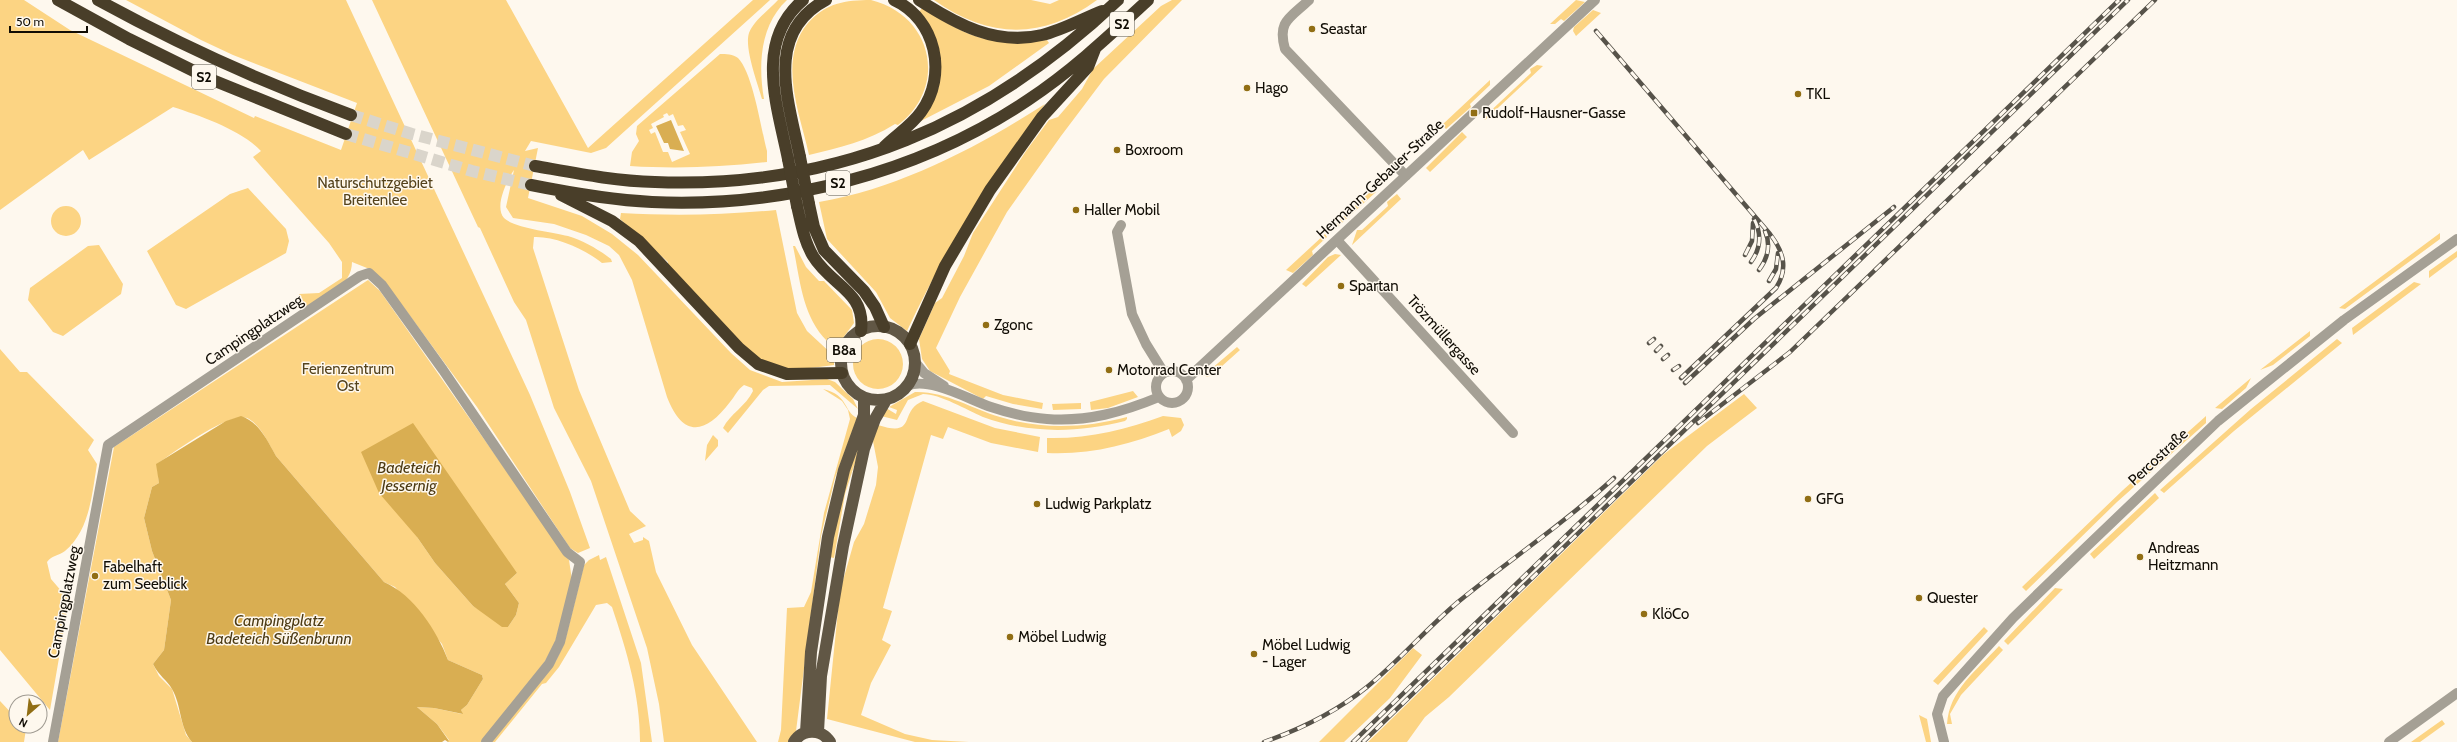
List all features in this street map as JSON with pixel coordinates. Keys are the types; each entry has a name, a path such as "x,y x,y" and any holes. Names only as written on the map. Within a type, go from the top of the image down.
{"highway":[{"name":"S2","path":"58,0 129,40 210,79 346,134"},
{"name":"S2","path":"98,0 223,64 284,90 351,115"},
{"path":"803,0 782,25 773,50 771,63 774,90 802,230 813,256 860,306 862,318 861,331"},
{"path":"826,0 813,8 795,28 788,43 785,58 785,79 814,227 824,250 864,291 875,306 884,327"},
{"path":"881,150 922,112 931,93 936,70 933,44 928,32 916,16 894,0"},
{"path":"919,0 962,26 979,32 1010,37 1041,35 1114,4"},
{"name":"S2","path":"531,185 620,199 686,202 763,198 839,183 916,158 989,124 1028,100 1096,48 1148,0"},
{"name":"S2","path":"535,166 620,180 720,182 836,164 881,150 954,119 1018,83 1051,59 1114,4"},
{"path":"910,344 945,266 990,190 1042,117 1088,67 1096,48"},
{"path":"547,188 612,221 639,241 739,348 758,364 787,374 842,372"}],"main road":[{"name":"B8a","path":"864,398 855,392 847,383 842,372 843,351 850,340 861,331 872,327 884,327"},
{"path":"812,732 811,652 828,537 844,470 864,415 864,398 886,400 898,395 907,386 912,376 915,362 910,344 894,330 884,327"},
{"path":"812,732 843,546 864,449 875,419 886,400"},
{"path":"794,742 812,732"},
{"path":"812,732 830,742"}],"street":[{"path":"1309,0 1284,24 1281,34 1284,49 1406,176"},
{"name":"Hermann-Gebauer-Straße","path":"1186,380 1595,0"},
{"path":"1121,225 1117,232 1132,314 1146,344 1164,373"},
{"name":"Percostraße","path":"1944,742 1937,714 1942,696 2013,618 2218,421 2344,320 2457,239"},
{"name":"Trözmüllergasse","path":"1337,240 1513,433"},
{"name":"Campingplatzweg","path":"53,742 108,445 360,276 370,273 382,285 439,364 567,552 580,562 560,642 549,664 486,742"},
{"path":"915,362 924,373 951,391"},
{"path":"907,386 917,384 951,391 1018,415 1047,420 1088,419 1104,416 1129,409 1159,397 1170,402 1181,400 1187,390 1186,380 1178,372 1164,373 1160,376 1156,387 1159,397"},
{"path":"2389,742 2457,693"}],"green space":[{"name":"Naturschutzgebiet Breitenlee","path":"0,0 24,0 70,30 254,118 255,116 341,150 357,103 233,55 201,40 126,0 346,0 530,395 570,492 590,548 578,553 570,548 477,407 402,305 372,270 352,262 348,278 343,284 307,308 299,294 319,293 342,278 342,262 329,243 253,157 261,151 253,143 232,130 208,119 173,107 89,160 83,150 0,210"},
{"path":"372,0 506,0 588,148 753,0 770,0 606,148 591,153 531,141 525,151 538,148 528,198 582,216 612,234 638,255 731,353 750,370 782,382 827,379 835,382 853,399 858,409 830,385 769,386 763,390 728,433 723,428 753,391 752,388 744,385 721,413 712,421 703,426 695,427 687,425 680,420 667,397 632,280 619,255 609,246 586,235 554,224 513,218 506,207 514,170 505,187 500,207 504,218 509,221 524,227 574,238 591,246 611,259 612,262 602,263 588,253 561,241 543,237 534,237 533,248 579,390 630,511 646,526 629,534 634,543 643,540 643,537 649,541 656,572 692,645 757,742 664,742 659,704 647,648 591,481 554,408 526,320 514,302"},
{"path":"778,0 787,0 771,21 766,33 763,46 761,73 764,99 762,99 748,48 749,33 758,19"},
{"path":"871,0 892,8 908,20 920,36 926,54 928,72 924,91 914,109 898,125 895,124 874,135 853,143 809,155 797,105 792,70 794,53 799,38 808,23 815,16 829,7 844,2"},
{"path":"934,0 1031,0 1050,4 1059,0 1097,0 1077,13 1056,22 1036,28 1016,30 996,28 975,22 955,13"},
{"path":"1172,0 1182,0 1104,79 1007,212 960,297 936,348 950,371 949,374 1003,395 1043,403 1042,409 1013,404 986,396 983,399 930,371 922,359 919,339 935,303 942,298 964,256 973,233 1026,151 1049,120 1058,117 1082,89 1093,69 1161,6"},
{"path":"1576,0 1585,2 1564,21 1561,19 1555,24 1550,24"},
{"path":"922,8 954,27 981,38 1010,42 1047,40 1049,43 989,86 919,122 939,87 919,12"},
{"path":"1593,10 1601,13 1576,36 1573,31 1574,27"},
{"path":"720,54 732,55 738,58 743,65 752,88 767,151 767,162 699,167 630,166 632,152 639,141 636,134 637,126","holes":["667,113 669,116 673,114 678,126 683,125 686,130 680,132 690,154 672,162 668,152 663,152 655,132 651,134 649,130 653,128 651,124 664,117 663,115"]},
{"path":"1537,65 1543,66 1485,120 1483,118 1531,73 1530,69"},
{"path":"1490,80 1490,85 1470,104 1471,107 1446,129 1442,125"},
{"path":"1045,104 1006,158 970,214 937,271 907,331 890,318 876,292 827,239 819,202 849,196 879,187 936,164 965,151"},
{"path":"1462,132 1467,137 1430,172 1426,168"},
{"path":"248,188 286,229 289,241 286,253 186,309 176,305 147,251 230,194"},
{"path":"1370,192 1376,192 1334,230 1331,228"},
{"path":"1397,194 1401,199 1352,245 1357,230 1362,230 1388,206 1387,202"},
{"path":"66,206 77,210 81,221 77,232 66,236 55,232 51,221 55,210"},
{"path":"776,210 797,313 807,331 834,356 834,365 792,369 767,364 756,357 744,347 716,318 668,264 668,262 620,219 621,213 698,214"},
{"path":"2440,233 2440,239 2345,309 2339,308"},
{"path":"1325,234 1327,237 1312,251 1313,255 1293,273 1286,270"},
{"path":"99,245 123,284 121,294 63,336 53,332 28,300 30,288 88,246"},
{"path":"793,246 795,246 806,267 819,281 824,281 852,310 854,323 840,342 827,341 812,320 803,296"},
{"path":"2457,251 2457,257 2429,278 2429,271"},
{"path":"1335,254 1341,255 1306,287 1302,284 1328,257"},
{"name":"Ferienzentrum Ost","path":"368,280 380,291 569,560 572,580 555,643 544,663 481,742 448,742 449,740 437,724 417,707 434,708 462,714 461,710 467,705 483,679 482,675 448,660 442,644 395,587 384,582 276,456 257,426 249,419 241,418 230,420 189,442 157,464 159,483 152,487 144,518 152,551 171,600 164,650 153,664 159,676 172,689 186,735 192,742 58,742 114,447","holes":["417,537 517,573 505,584 519,603 516,615 508,627 473,606 435,563"]},
{"path":"2414,282 2421,284 2353,335 2352,328"},
{"path":"2310,331 2310,336 2273,365 2260,370"},
{"path":"878,339 888,341 896,346 901,354 903,364 901,374 896,382 888,387 878,389 868,387 860,382 855,374 853,364 855,354 860,346 868,341"},
{"path":"2337,339 2342,343 2234,431 2164,493 2160,490 2251,409"},
{"path":"1237,347 1240,350 1212,375 1207,377 1204,375"},
{"path":"0,349 20,372 27,372 94,440 88,450 97,464 91,499 85,522 80,533 65,551 51,558 47,562 51,579 69,600 50,710 48,708 48,694 37,694 0,650"},
{"path":"2251,378 2246,388 2222,409 2215,408"},
{"path":"823,389 837,395 841,399 849,411 857,418 835,478 821,536 796,731 788,742 778,742 781,730 787,608 804,607 811,592 824,513 850,419 848,410 842,401"},
{"path":"1133,391 1138,397 1108,408 1091,410 1090,402"},
{"path":"915,392 926,392 948,397 990,414 1031,424 1064,426 1111,421 1127,417 1127,419 1125,421 1089,428 1054,430 1036,429 1000,423 983,417 945,399 923,394 908,400 897,420 881,416 886,408 896,414 897,410 889,407"},
{"path":"1744,394 1757,408 1707,446 1449,697 1425,717 1407,742 1368,742 1664,454"},
{"path":"923,401 995,428 1040,437 1038,452 991,443 948,427 943,439 931,435 883,608 892,611 882,640 891,645 871,683 861,715 905,734 932,740 969,742 915,742 827,719 840,591 854,542 864,524 876,485 878,467 873,441 878,425 890,428 898,428 903,426 911,411 916,405"},
{"path":"1081,403 1081,409 1053,410 1052,404"},
{"path":"1163,416 1181,418 1184,425 1181,431 1172,437 1169,429 1139,440 1094,451 1047,453 1047,438 1077,437 1106,433"},
{"path":"2206,416 2206,423 2117,502 2026,591 2022,587 2123,490"},
{"path":"868,422 845,494 834,558 829,557 847,477"},
{"path":"713,435 718,440 718,446 705,461 707,445"},
{"path":"2155,493 2159,498 2094,559 2090,554"},
{"path":"599,555 600,560 606,557 641,663 652,742 640,742 638,707 632,674 612,607 607,603 596,605 559,667 546,683 542,684 495,742 491,742 556,661 565,641 584,565 589,560"},
{"path":"2055,588 2063,589 2008,645 2004,641"},
{"path":"1984,627 1988,631 1938,685 1933,681"},
{"path":"1999,646 2003,650 1961,695 1950,714 1952,724 1947,724 1953,701 1959,691 1973,672"},
{"path":"1413,648 1422,655 1390,698 1344,742 1319,742"},
{"path":"0,701 8,710 8,734 25,734 24,742 0,742"},
{"path":"1919,715 1927,719 1931,742 1926,742"},
{"path":"2442,720 2445,724 2420,742 2411,742"}],"water":[{"path":"671,120 684,151 670,149 668,143 664,143 656,126"},
{"name":"Campingplatz Badeteich Süßenbrunn","path":"241,416 258,427 276,456 384,582 395,588 415,605 438,637 448,660 482,675 483,679 467,705 461,710 463,714 434,708 417,707 437,724 449,741 448,742 445,740 442,742 192,742 188,736 178,702 170,686 153,664 164,650 171,600 152,551 144,518 152,487 159,483 156,464 226,421"},
{"name":"Badeteich Jessernig","path":"413,423 517,573 505,584 519,603 516,615 508,627 502,627 473,606 435,563 417,537 379,493 361,452"}],"tunnel":[{"path":"351,115 412,134 535,166"},
{"path":"346,134 472,171 531,185"}],"railway":[{"path":"1353,742 2119,0"},
{"path":"1363,742 2128,0"},
{"path":"1698,423 1790,352 2155,0"},
{"path":"1596,31 1775,240 1783,260 1782,274 1776,288 1681,378"},
{"path":"1685,383 1754,319 1894,207"},
{"path":"1751,262 1757,251 1759,241 1757,225 1754,219"},
{"path":"1745,255 1752,241 1753,223"},
{"path":"1759,270 1765,261 1768,251 1768,241 1765,231"},
{"path":"1769,281 1776,269 1778,253"},
{"path":"1649,343 1654,339"},
{"path":"1656,351 1661,346"},
{"path":"1663,359 1668,355"},
{"path":"1673,370 1679,366"},
{"path":"1264,742 1318,719 1331,712 1367,687 1458,602 1557,526 1614,478"}],"place":[{"name":"Seastar","path":"1312,29"},
{"name":"Hago","path":"1247,88"},
{"name":"TKL","path":"1798,94"},
{"name":"Rudolf-Hausner-Gasse","path":"1474,113"},
{"name":"Boxroom","path":"1117,150"},
{"name":"Haller Mobil","path":"1076,210"},
{"name":"Spartan","path":"1341,286"},
{"name":"Zgonc","path":"986,325"},
{"name":"Motorrad Center","path":"1109,370"},
{"name":"GFG","path":"1808,499"},
{"name":"Ludwig Parkplatz","path":"1037,504"},
{"name":"Andreas Heitzmann","path":"2140,557"},
{"name":"Fabelhaft zum Seeblick","path":"95,576"},
{"name":"Quester","path":"1919,598"},
{"name":"KlöCo","path":"1644,614"},
{"name":"Möbel Ludwig","path":"1010,637"},
{"name":"Möbel Ludwig - Lager","path":"1254,654"}]}
